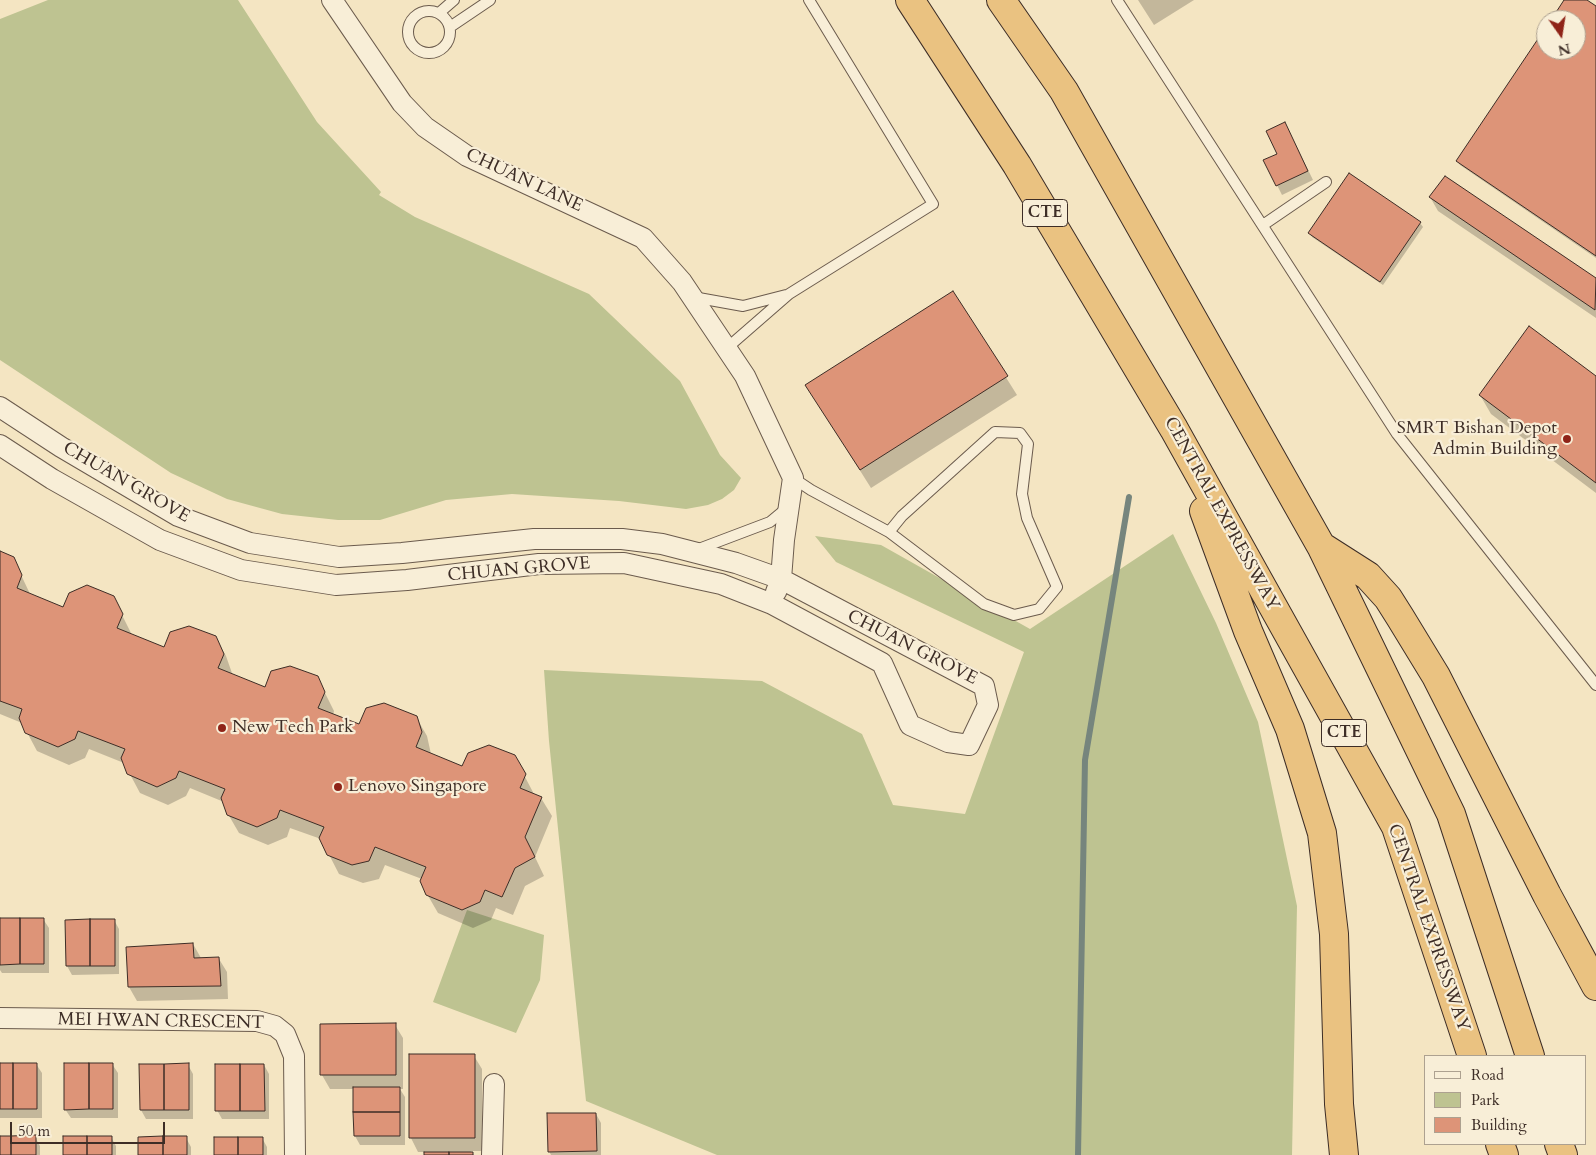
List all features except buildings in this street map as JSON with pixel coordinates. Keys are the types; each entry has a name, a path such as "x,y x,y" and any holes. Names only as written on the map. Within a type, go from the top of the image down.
{"highway":[{"name":"CENTRAL EXPRESSWAY","path":"910,0 1017,165 1174,429 1396,827 1472,1055"},
{"path":"1001,0 1064,91 1321,546 1451,814 1530,1055"},
{"path":"1174,429 1248,631 1290,729 1322,833 1334,934 1339,1104 1344,1155"},
{"path":"1321,546 1368,576 1400,617 1436,676 1547,895 1596,986"},
{"path":"1335,1155 1339,1104"}],"street":[{"name":"CHUAN LANE","path":"332,0 402,103 425,127 467,156 643,238 693,297 746,376 793,478"},
{"name":"CHUAN GROVE","path":"0,407 61,447 178,516 250,543 340,557 402,553 534,539 622,539 662,544 736,563 781,579 984,686 988,705 969,745 948,742 910,725 882,663 772,604 721,584 624,563 539,564 408,580 336,584 241,570 160,540 52,479 0,445"},
{"path":"772,604 781,579 793,478"},
{"name":"MEI HWAN CRESCENT","path":"0,1018 257,1021 275,1026 285,1034 294,1056 295,1155"},
{"path":"492,1155 494,1084"}],"lane":[{"path":"439,13 454,0"},
{"path":"450,27 490,0"},
{"path":"727,348 789,294 933,204 809,0"},
{"path":"1117,0 1397,434 1596,685"},
{"path":"431,11 439,13 450,27 450,36 446,44 440,50 431,53 422,52 414,47 409,40 408,31 415,15 431,11"},
{"path":"1263,225 1326,182"},
{"path":"693,297 743,306 789,294"},
{"path":"793,478 811,490 889,532 984,604 1014,614 1039,610 1057,587 1027,518 1022,494 1028,444 1020,433 995,432 902,516 889,532"},
{"path":"690,552 770,522 789,506"}],"green space":[{"path":"48,0 238,0 317,122 381,192 379,195 415,217 589,294 680,381 720,455 741,478 734,490 722,499 708,505 686,509 619,501 512,494 446,500 380,520 338,520 282,514 227,499 171,473 0,360 0,19"},
{"path":"1173,534 1216,623 1258,722 1297,906 1292,1155 717,1155 586,1101 549,741 544,670 762,681 862,734 893,805 965,814 1024,652 836,562 815,536 881,545 1030,629"},
{"path":"467,910 544,935 540,980 516,1033 433,1002"}],"waterway":[{"path":"1078,1155 1085,760 1129,497"}],"place":[{"name":"SMRT Bishan Depot Admin Building","path":"1567,439"},
{"name":"New Tech Park","path":"222,728"},
{"name":"Lenovo Singapore","path":"338,787"}]}
